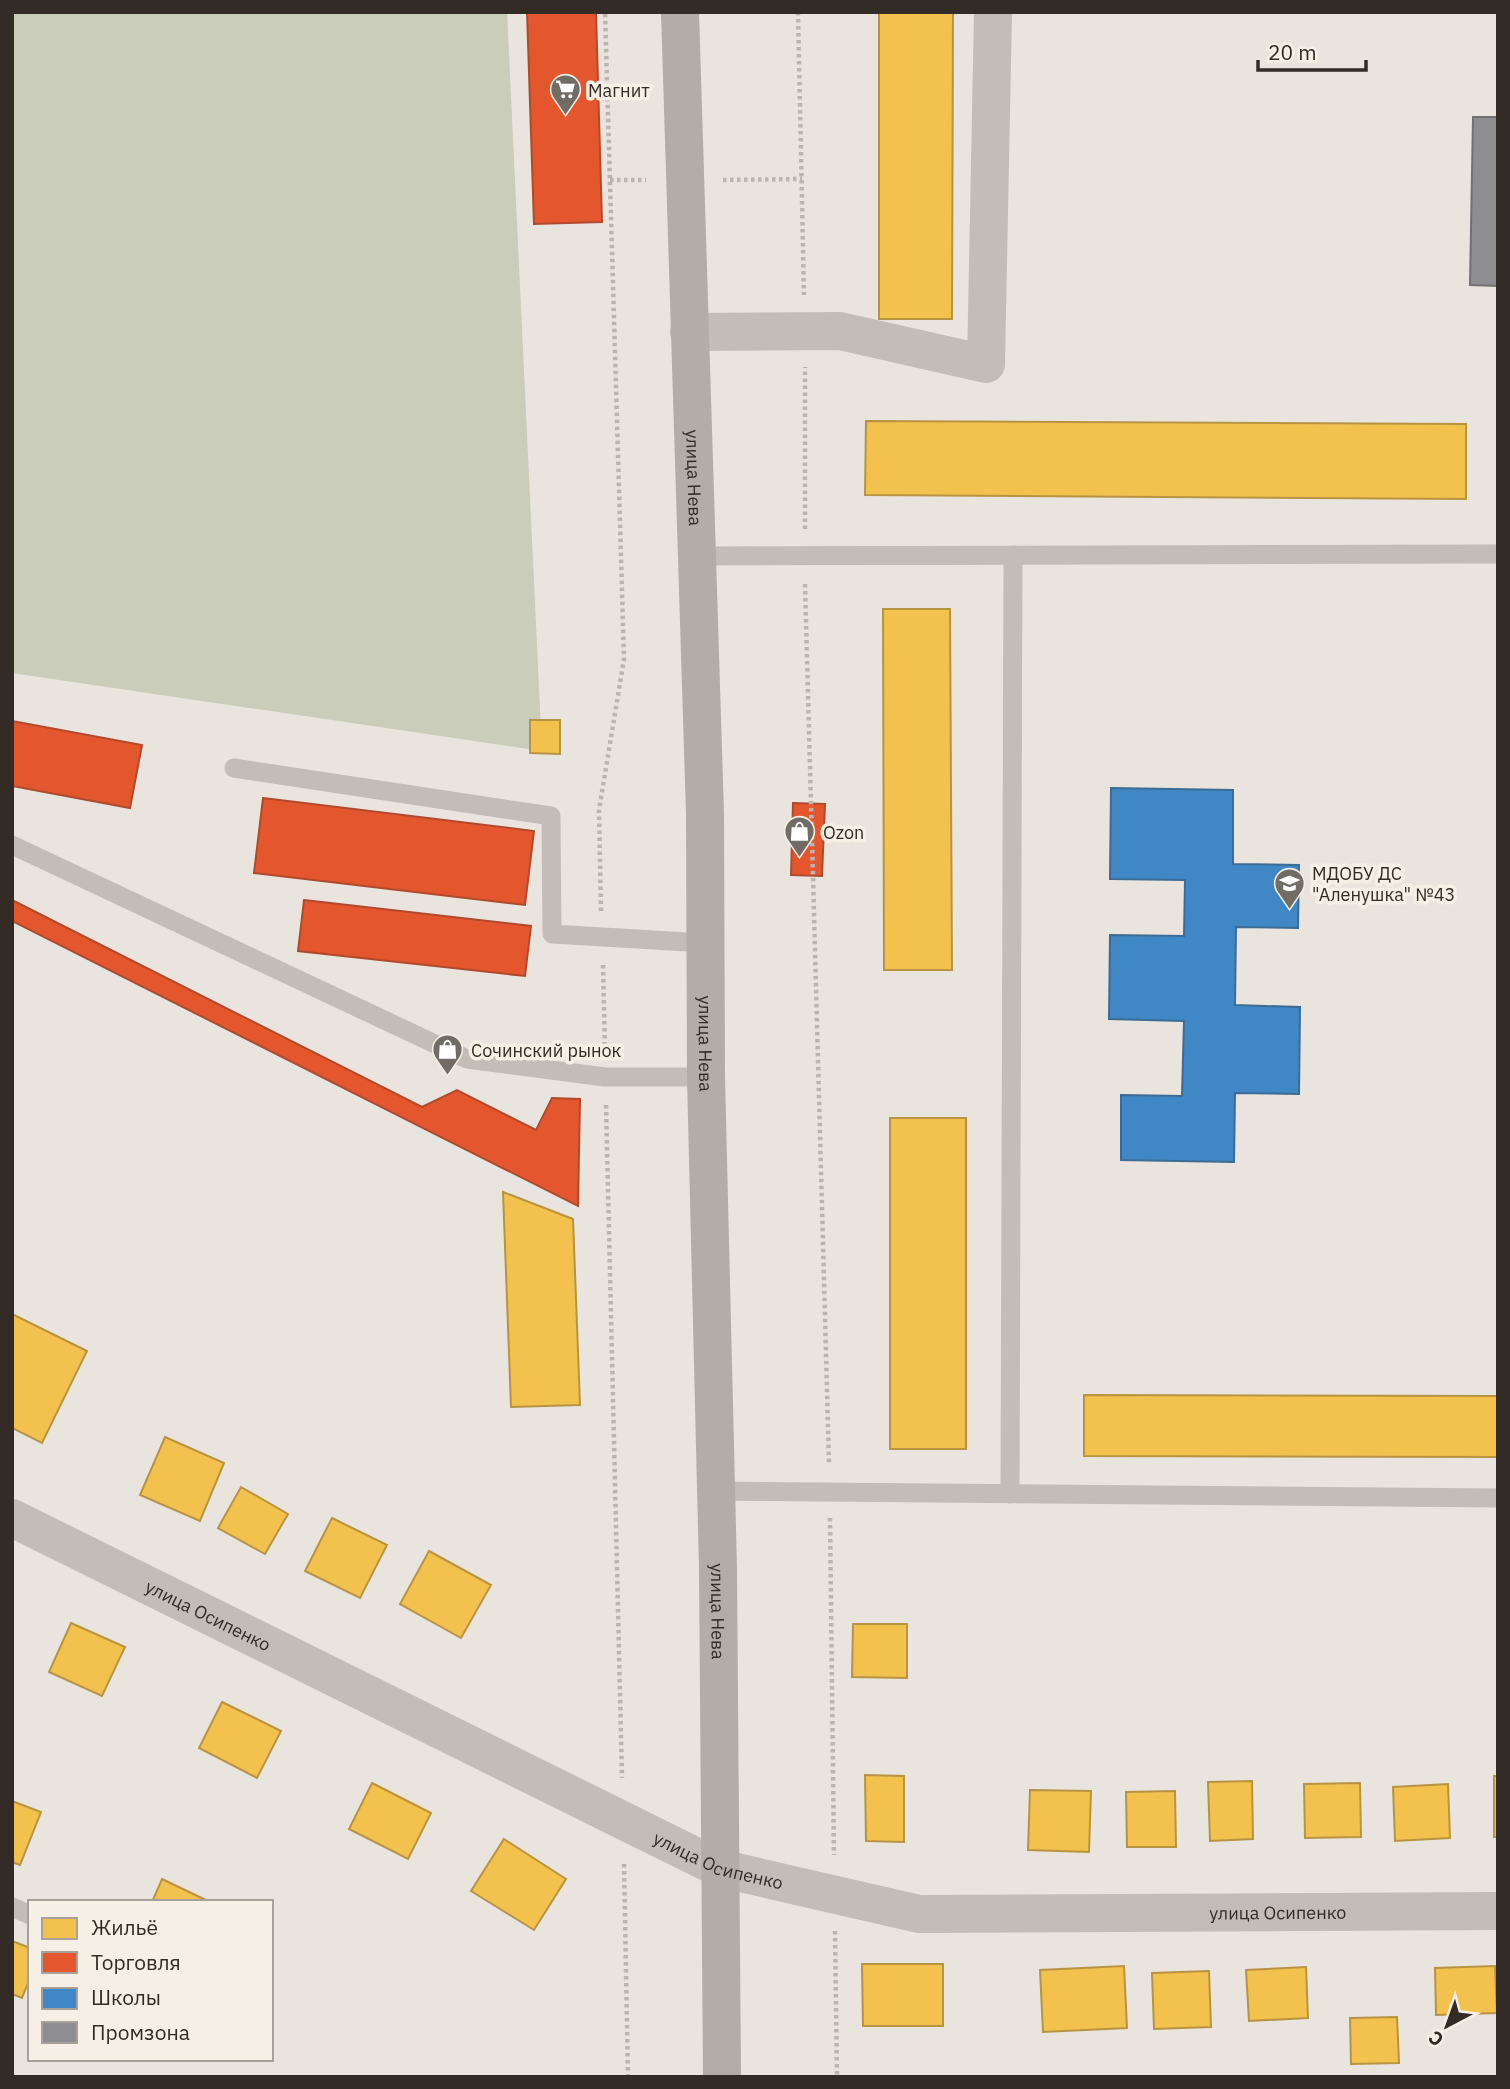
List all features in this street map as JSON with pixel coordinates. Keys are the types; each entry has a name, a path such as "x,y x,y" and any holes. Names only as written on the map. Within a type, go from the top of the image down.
{"main road":[{"name":"улица Нева","path":"680,12 705,814 706,1077 716,1491 722,2077"}],"street":[{"path":"689,332 840,331 986,364 992,12"},
{"name":"улица Осипенко","path":"12,1518 719,1868 919,1914 1498,1911"}],"lane":[{"path":"696,556 1498,554"},
{"path":"1010,1494 1013,555"},
{"path":"234,768 551,816 552,934 705,943"},
{"path":"12,845 467,1059 605,1077 706,1077"},
{"path":"716,1491 1498,1498"},
{"path":"12,1907 28,1914"}],"path":[{"path":"605,12 624,659 599,810 628,2077"},
{"path":"798,12 805,331 804,556 830,1492 836,2077"},
{"path":"715,180 802,179"},
{"path":"610,180 646,180"}],"green space":[{"path":"12,12 507,12 542,751 12,673"}],"building: Жильё":[{"path":"879,12 953,12 952,319 879,319"},
{"path":"866,421 1466,424 1466,499 865,495"},
{"path":"883,609 950,609 952,970 884,970"},
{"path":"530,720 560,720 560,754 530,753"},
{"path":"890,1118 966,1118 966,1449 890,1449"},
{"path":"503,1192 573,1219 580,1405 511,1407"},
{"path":"12,1314 87,1351 42,1443 12,1428"},
{"path":"1084,1395 1498,1396 1498,1457 1084,1456"},
{"path":"165,1437 224,1463 200,1521 140,1495"},
{"path":"241,1487 288,1514 265,1554 218,1528"},
{"path":"332,1518 387,1545 360,1598 305,1571"},
{"path":"429,1551 491,1585 461,1638 400,1604"},
{"path":"71,1623 125,1647 102,1696 49,1672"},
{"path":"853,1624 907,1624 907,1678 852,1677"},
{"path":"222,1702 281,1731 257,1778 199,1748"},
{"path":"865,1775 904,1776 904,1842 866,1841"},
{"path":"1494,1776 1498,1776 1498,1837 1494,1837"},
{"path":"1252,1781 1253,1839 1210,1841 1208,1782"},
{"path":"372,1783 431,1813 408,1859 349,1829"},
{"path":"1360,1783 1361,1837 1305,1838 1304,1784"},
{"path":"1448,1784 1450,1838 1395,1841 1393,1787"},
{"path":"1030,1790 1091,1791 1089,1852 1028,1850"},
{"path":"1175,1791 1176,1847 1127,1847 1126,1792"},
{"path":"12,1801 41,1812 20,1865 12,1862"},
{"path":"504,1839 566,1879 534,1930 471,1891"},
{"path":"162,1879 206,1900 153,1900"},
{"path":"12,1941 28,1947 28,1983 22,1998 12,1994"},
{"path":"862,1964 943,1964 943,2026 863,2026"},
{"path":"1124,1966 1127,2028 1043,2032 1040,1970"},
{"path":"1495,1966 1497,2013 1436,2015 1435,1968"},
{"path":"1306,1967 1308,2018 1249,2021 1246,1970"},
{"path":"1209,1971 1211,2027 1154,2029 1152,1973"},
{"path":"1397,2017 1399,2063 1351,2064 1350,2018"}],"building: Торговля":[{"name":"Магнит","path":"527,12 596,12 602,222 534,224"},
{"path":"12,721 142,745 130,808 12,786"},
{"path":"263,798 534,831 525,905 254,873"},
{"path":"793,803 825,804 822,876 791,875"},
{"path":"12,900 422,1107 457,1090 536,1130 552,1098 580,1099 578,1206 12,921"},
{"path":"304,900 531,926 525,976 298,951"}],"building: Школы":[{"path":"1111,788 1233,790 1233,864 1299,865 1298,928 1236,927 1235,1005 1300,1007 1299,1094 1235,1093 1234,1162 1121,1160 1121,1095 1182,1096 1184,1021 1109,1019 1110,935 1184,936 1185,880 1110,879"}],"building: Промзона":[{"path":"1473,117 1498,117 1498,286 1470,285"}],"place":[{"name":"Магнит","path":"565,117"},
{"name":"Ozon","path":"800,859"},
{"name":"МДОБУ ДС \"Аленушка\" №43","path":"1289,910"},
{"name":"Сочинский рынок","path":"448,1077"}]}
